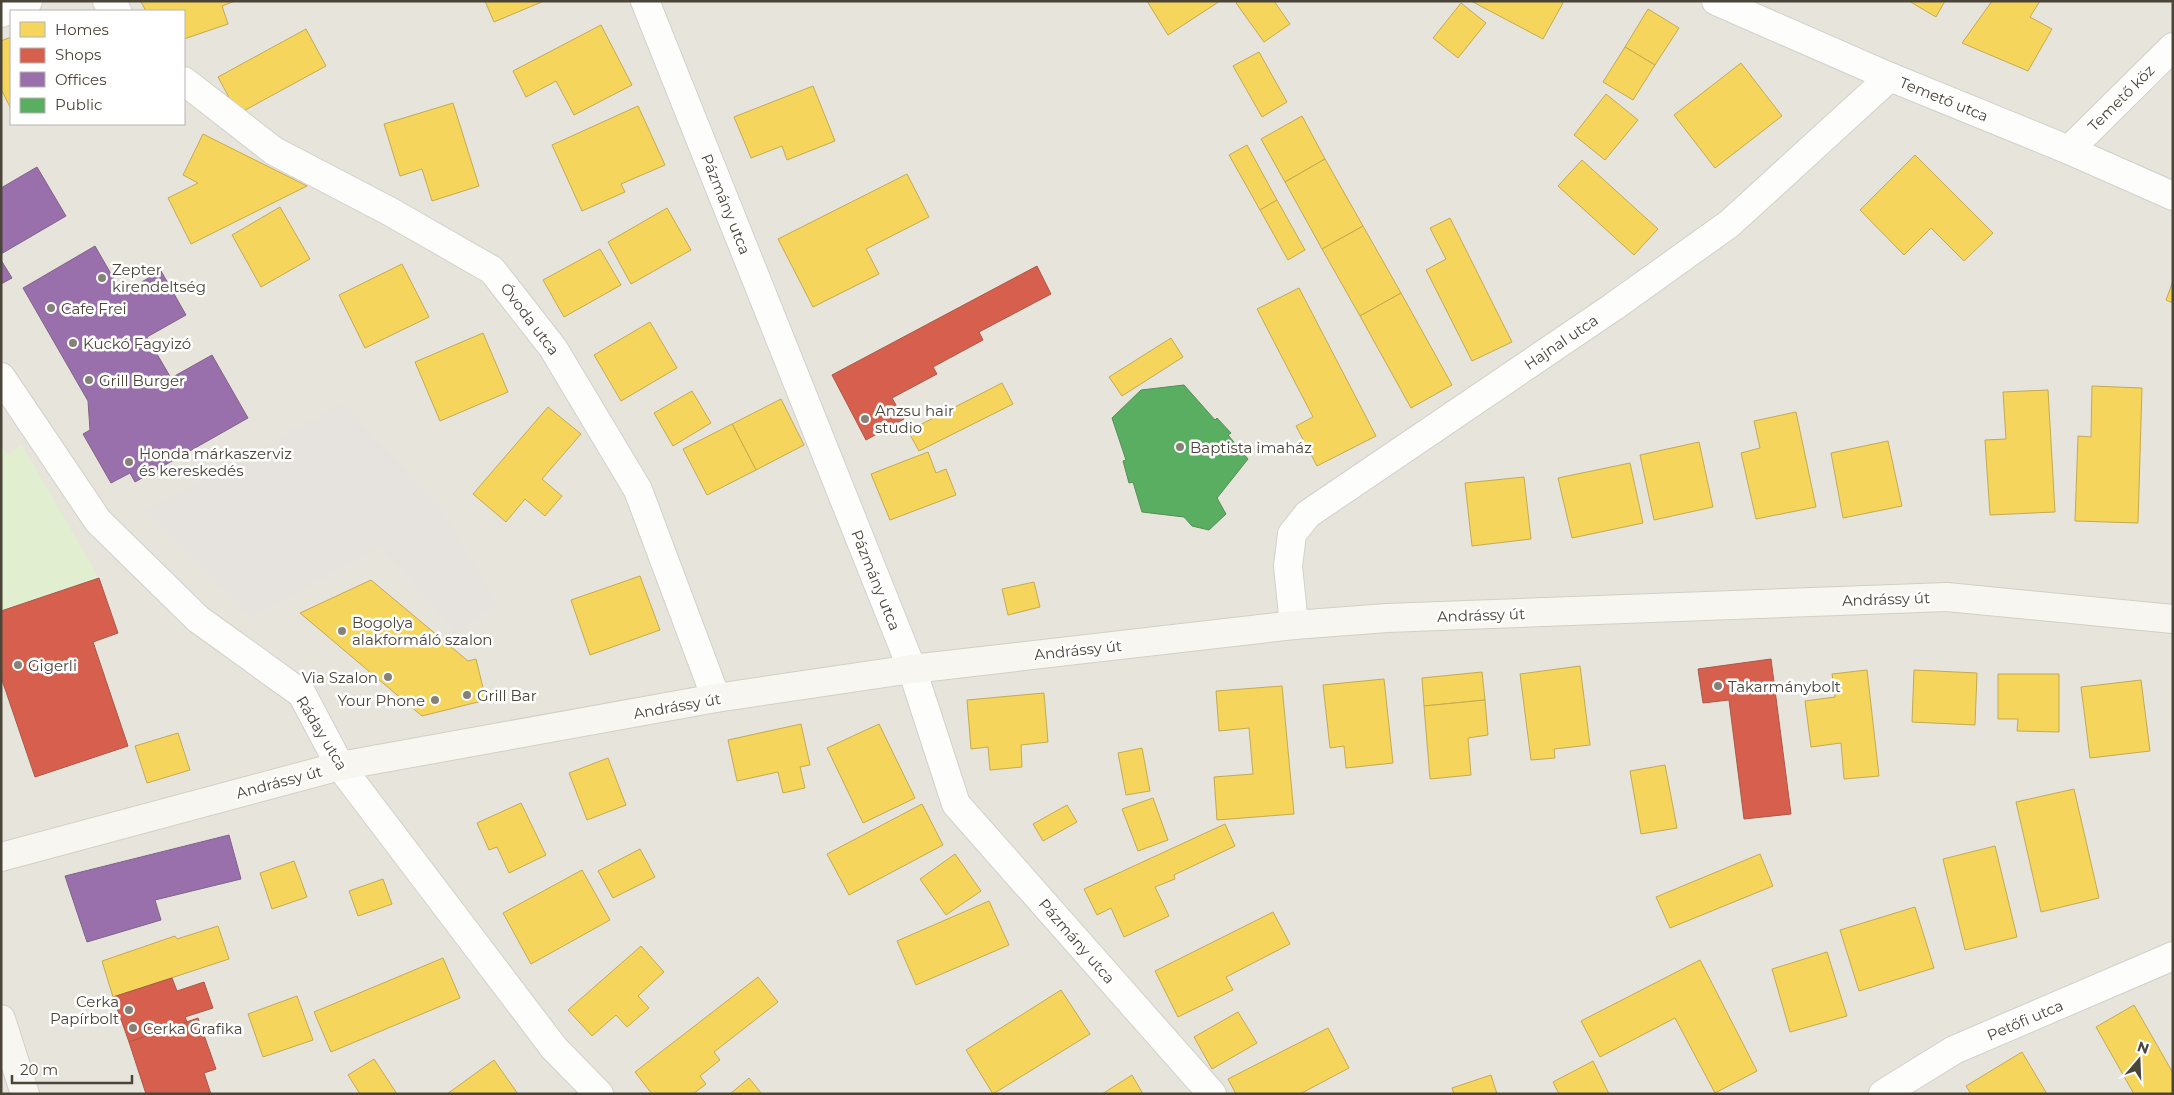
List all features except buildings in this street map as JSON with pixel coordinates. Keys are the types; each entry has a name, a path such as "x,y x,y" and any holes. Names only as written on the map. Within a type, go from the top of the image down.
{"main road":[{"name":"Andrássy út","path":"1,857 340,766 716,698 912,669 1294,625 1387,618 1947,597 2173,619"},
{"path":"1,1019 25,1094"}],"street":[{"path":"1,13 28,1"},
{"path":"107,1 116,10"},
{"name":"Pázmány utca","path":"645,1 912,669 956,804 1212,1094"},
{"name":"Temető utca","path":"1716,1 1890,77 2069,150 2173,196"},
{"name":"Temető köz","path":"2069,150 2173,47"},
{"name":"Hajnal utca","path":"1294,625 1288,566 1292,534 1308,514 1612,307 1729,224 1890,77"},
{"name":"Óvoda utca","path":"185,81 274,151 389,211 492,270 553,348 638,490 716,698"},
{"name":"Ráday utca","path":"1,377 98,521 198,619 302,694 340,766 554,1048 599,1094"},
{"name":"Petőfi utca","path":"1883,1094 1954,1050 2173,956"}],"shaded area":[{"path":"1,1 2173,1 2173,1094 1,1094"},
{"path":"343,403 443,512 498,603 457,634 381,547 251,617 146,510"}],"green space":[{"path":"22,445 99,578 1,611 1,446 7,454"}],"place":[{"name":"Zepter kirendeltség","path":"102,278"},
{"name":"Cafe Frei","path":"51,308"},
{"name":"Kuckó Fagyizó","path":"73,343"},
{"name":"Grill Burger","path":"89,380"},
{"name":"Anzsu hair studio","path":"865,419"},
{"name":"Baptista imaház","path":"1180,447"},
{"name":"Honda márkaszerviz és kereskedés","path":"129,462"},
{"name":"Bogolya alakformáló szalon","path":"342,631"},
{"name":"Gigerli","path":"18,665"},
{"name":"Via Szalon","path":"388,677"},
{"name":"Takarmánybolt","path":"1718,686"},
{"name":"Grill Bar","path":"467,695"},
{"name":"Your Phone","path":"435,700"},
{"name":"Cerka Papírbolt","path":"129,1010"},
{"name":"Cerka Grafika","path":"133,1028"}]}
